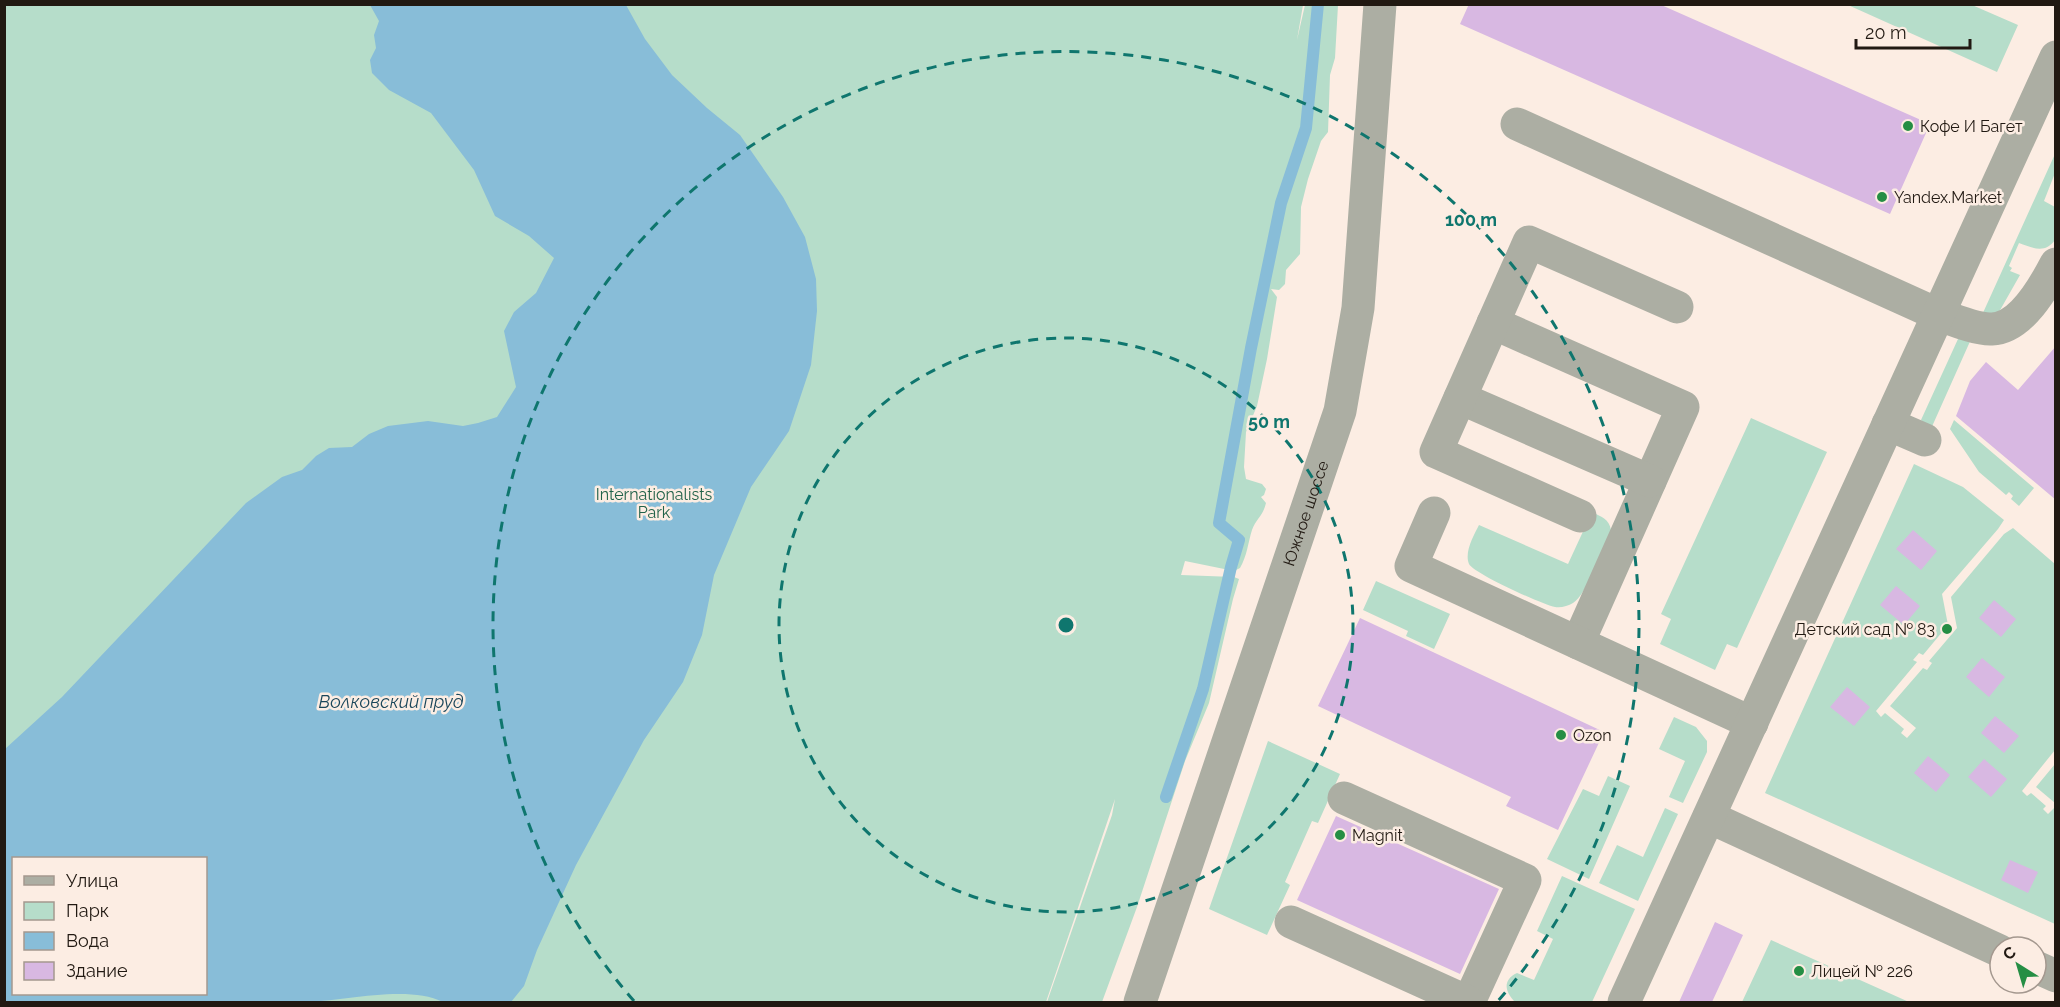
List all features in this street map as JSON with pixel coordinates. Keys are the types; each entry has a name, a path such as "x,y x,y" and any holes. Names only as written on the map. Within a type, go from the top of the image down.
{"street":[{"name":"Южное шоссе","path":"1140,1002 1340,411 1358,308 1380,4"},
{"path":"1623,1002 2055,57"},
{"path":"1517,124 1937,314 1992,330 2009,323 2022,314 2033,302 2055,264"},
{"path":"1580,516 1436,452 1529,242 1677,307"},
{"path":"1493,323 1683,407 1578,643"},
{"path":"1460,398 1650,482"},
{"path":"1888,424 1925,440"},
{"path":"1434,513 1411,566 1752,723"},
{"path":"1291,922 1468,1002 1525,880 1344,798"},
{"path":"1709,817 1988,945"}],"green space":[{"name":"Internationalists Park","path":"5,5 1303,5 1297,40 1305,5 1338,5 1335,58 1330,75 1328,132 1321,141 1301,207 1300,254 1286,270 1285,284 1279,290 1271,289 1277,297 1267,359 1257,406 1246,432 1244,467 1246,479 1262,484 1266,489 1261,497 1266,503 1252,530 1240,568 1234,571 1185,561 1181,575 1239,579 1209,703 1185,761 1137,907 1102,1002 1047,1002 1112,815 1115,799 1046,1002 5,1002"},
{"path":"1848,5 1972,5 2018,25 1997,72"},
{"path":"2055,154 2055,173 2044,201 2055,207 2055,240 2043,248 2034,248 2019,243 2009,266 2012,268 2010,271 2020,275 1999,312 1982,315"},
{"path":"1972,337 1930,431 1921,420 1958,339"},
{"path":"1751,418 1827,452 1737,648 1727,644 1715,670 1660,644 1671,619 1661,614"},
{"path":"1954,420 2034,488 2019,506 2011,499 2013,496 2009,492 2006,495 1979,472 1950,429"},
{"name":"Детский сад № 83","path":"1914,464 1963,487 2004,520 1942,594 1948,625 1923,655 1919,653 1913,660 1917,662 1876,711 1881,717 1885,713 1904,729 1901,733 1907,738 1916,728 1890,706 1923,668 1927,670 1932,663 1929,661 1957,628 1951,597 2004,534 2013,528 2055,564 2055,750 2022,791 2027,796 2031,793 2046,806 2043,809 2048,814 2055,807 2055,924 1765,793"},
{"path":"1592,512 1607,521 1611,530 1584,591 1569,605 1555,607 1537,601 1495,581 1469,564 1469,549 1479,525 1568,564"},
{"path":"1376,581 1450,614 1434,649 1406,636 1408,631 1363,610"},
{"path":"1674,717 1696,727 1707,741 1707,752 1683,803 1669,797 1685,761 1659,749"},
{"path":"1268,741 1340,774 1318,823 1312,821 1285,882 1290,885 1267,935 1209,909"},
{"path":"2055,764 2055,803 2036,787"},
{"path":"1608,776 1630,786 1589,879 1547,859 1583,789 1599,796"},
{"path":"1665,808 1678,814 1638,901 1599,883 1617,845 1643,857"},
{"path":"1562,876 1635,909 1592,1002 1515,1002 1507,990 1507,983 1517,973 1534,980 1553,939 1537,931"},
{"name":"Лицей № 226","path":"1771,940 1909,1002 1742,1002"}],"water":[{"name":"Волковский пруд","path":"370,5 626,5 645,39 672,75 740,135 783,197 805,237 816,279 817,311 811,365 789,431 751,487 714,575 702,635 683,682 644,740 576,865 537,950 524,986 511,1002 443,1002 411,994 393,994 302,1002 5,1002 5,749 62,697 246,503 282,477 302,470 316,456 329,448 352,447 369,434 388,426 428,421 463,426 497,417 516,387 504,331 514,312 536,293 554,258 529,236 495,216 474,170 431,113 389,90 372,73 370,60 376,48 374,35 379,21"}],"building":[{"path":"1469,4 1659,4 1930,124 1890,214 1460,24"},
{"path":"2056,346 2056,500 1956,416 1970,381 1986,362 2018,390"},
{"path":"1913,530 1937,551 1921,570 1896,549"},
{"path":"1896,586 1920,606 1904,625 1880,605"},
{"path":"1994,600 2016,619 2001,637 1979,618"},
{"path":"1360,618 1604,732 1558,830 1506,806 1511,797 1318,706"},
{"path":"1982,658 2005,677 1989,697 1966,677"},
{"path":"1847,687 1870,707 1854,726 1830,707"},
{"path":"1995,716 2019,736 2004,753 1981,733"},
{"path":"1928,756 1950,775 1936,792 1914,773"},
{"path":"1984,759 2007,779 1991,797 1968,777"},
{"path":"1336,816 1499,889 1460,974 1297,900"},
{"path":"2010,860 2038,872 2028,893 2001,880"},
{"path":"1715,922 1743,935 1712,1002 1679,1002"}],"waterway":[{"path":"1166,797 1203,689 1239,540 1219,523 1251,348 1281,203 1306,128 1318,4"}],"place":[{"name":"Кофе И Багет","path":"1908,126"},
{"name":"Yandex.Market","path":"1882,197"},
{"name":"Детский сад № 83","path":"1947,629"},
{"name":"Ozon","path":"1561,735"},
{"name":"Magnit","path":"1340,835"},
{"name":"Лицей № 226","path":"1799,971"}]}
